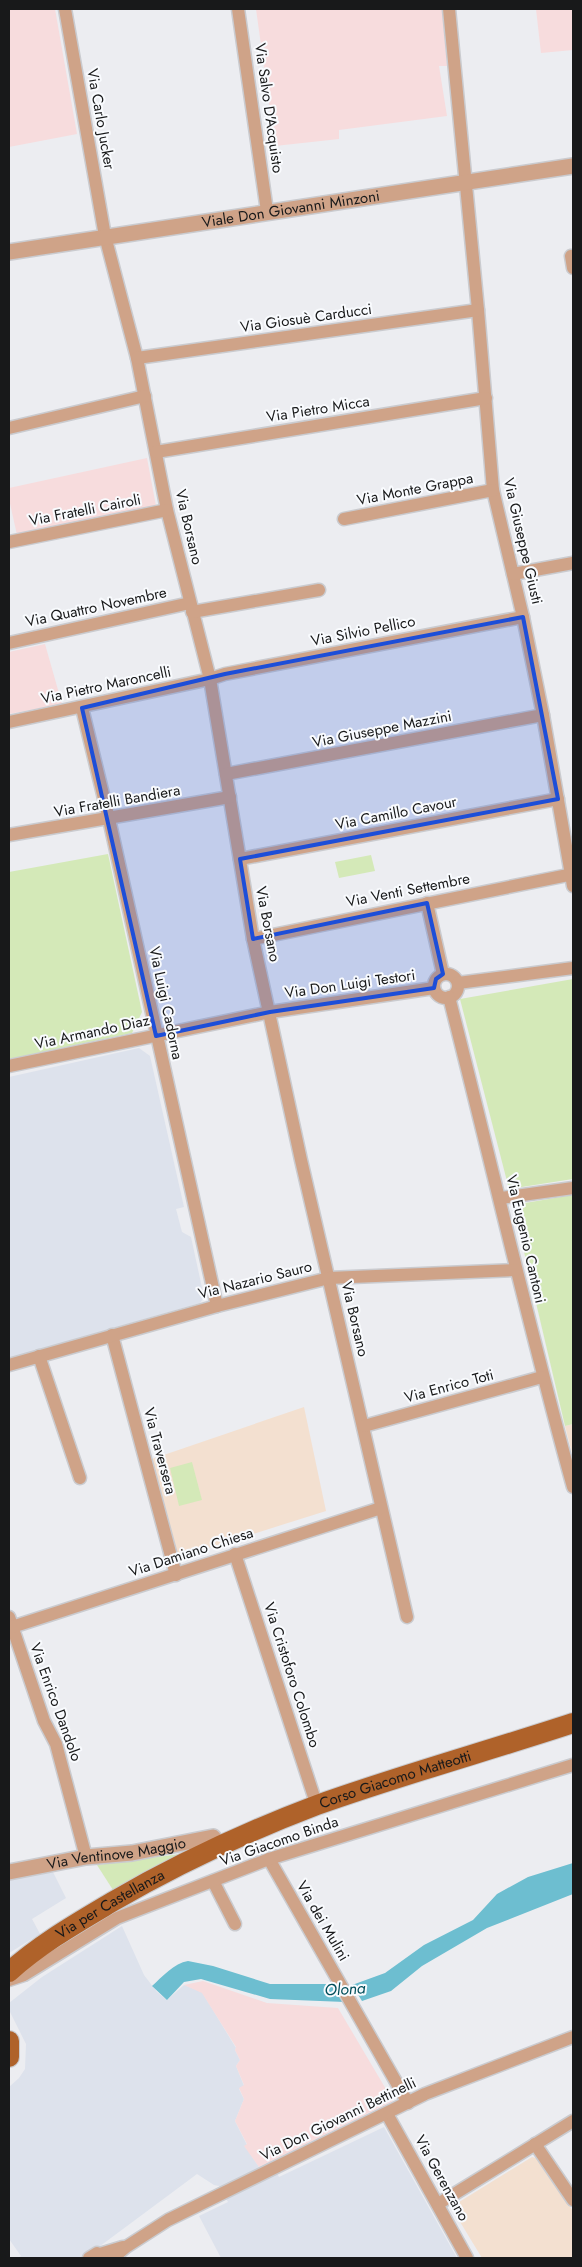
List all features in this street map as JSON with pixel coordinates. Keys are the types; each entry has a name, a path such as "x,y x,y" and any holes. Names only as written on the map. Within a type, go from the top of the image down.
{"main road":[{"name":"Corso Giacomo Matteotti","path":"219,1846 317,1806 573,1723"},
{"name":"Via per Castellanza","path":"9,1972 30,1952 51,1938 148,1881 219,1846"},
{"path":"9,2041 9,2057"}],"street":[{"name":"Via Carlo Jucker","path":"66,9 105,236"},
{"name":"Via Salvo D'Acquisto","path":"238,9 267,211"},
{"name":"Via Giuseppe Giusti","path":"449,9 465,166 493,490 523,617 543,715 572,878"},
{"name":"Viale Don Giovanni Minzoni","path":"9,252 267,211 573,166"},
{"name":"Via Borsano","path":"105,236 137,358 167,510 210,680 253,938 301,1160 407,1617"},
{"name":"Via Giosuè Carducci","path":"137,358 478,310"},
{"path":"9,428 145,396"},
{"name":"Via Pietro Micca","path":"156,452 486,398"},
{"name":"Via Monte Grappa","path":"344,519 493,490"},
{"name":"Via Fratelli Cairoli","path":"9,542 167,510"},
{"path":"512,574 573,563"},
{"name":"Via Quattro Novembre","path":"9,642 191,607 319,590"},
{"name":"Via Silvio Pellico","path":"210,680 225,674 523,617"},
{"name":"Via Pietro Maroncelli","path":"9,722 210,680"},
{"name":"Via Luigi Cadorna","path":"82,708 109,819 217,1306"},
{"name":"Via Giuseppe Mazzini","path":"226,774 543,715"},
{"name":"Via Fratelli Bandiera","path":"9,835 230,797"},
{"name":"Via Camillo Cavour","path":"240,859 558,799"},
{"name":"Via Venti Settembre","path":"253,938 427,903 572,878"},
{"path":"427,903 443,974 453,975 458,983 456,992 449,998"},
{"path":"458,983 573,968"},
{"name":"Via Don Luigi Testori","path":"443,974 436,979 434,988 440,996 449,998"},
{"name":"Via Don Luigi Testori","path":"270,1012 434,988"},
{"name":"Via Eugenio Cantoni","path":"449,998 501,1198 542,1377 573,1487"},
{"name":"Via Armando Diaz","path":"9,1066 270,1012"},
{"path":"501,1198 573,1188"},
{"name":"Via Nazario Sauro","path":"9,1365 217,1306 329,1278 516,1270"},
{"name":"Via Traversera","path":"112,1335 176,1575"},
{"path":"39,1356 80,1478"},
{"name":"Via Enrico Toti","path":"364,1426 542,1377"},
{"name":"Via Damiano Chiesa","path":"10,1622 176,1575 235,1554 381,1508"},
{"name":"Via Cristoforo Colombo","path":"235,1554 317,1806"},
{"name":"Via Enrico Dandolo","path":"10,1622 44,1721 56,1744 86,1857"},
{"name":"Via Giacomo Binda","path":"9,1980 24,1975 117,1918 269,1859 573,1765"},
{"name":"Via Ventinove Maggio","path":"9,1872 86,1857 132,1853 213,1837 219,1846"},
{"name":"Via dei Mulini","path":"269,1859 408,2103"},
{"path":"213,1881 235,1924"},
{"name":"Via Don Giovanni Bettinelli","path":"102,2257 126,2252 155,2228 425,2094 573,2037"},
{"name":"Via Gerenzano","path":"387,2114 467,2258"},
{"path":"438,2204 573,2120"},
{"path":"535,2144 573,2200"}],"highlighted area":[{"path":"523,617 558,799 240,859 253,939 427,903 443,974 436,979 434,988 270,1012 156,1036 82,708 225,674"}],"shaded area":[{"path":"9,9 55,9 77,134 9,147"},
{"path":"256,9 442,9 447,66 439,66 447,116 339,130 339,139 275,146"},
{"path":"536,9 573,9 573,50 541,53"},
{"path":"147,458 156,506 17,535 9,499 9,488"},
{"path":"45,644 62,704 9,714 9,652"},
{"path":"139,1048 150,1056 184,1207 176,1209 182,1232 191,1237 204,1297 200,1303 9,1358 9,1077"},
{"path":"304,1407 326,1511 183,1556 176,1556 152,1459"},
{"path":"573,1424 573,1457 565,1426"},
{"path":"53,1872 66,1898 32,1919 40,1934 9,1953 9,1880"},
{"path":"122,1926 144,1975 157,1992 167,2000 184,1985 202,1992 236,2048 235,2050 240,2060 236,2066 244,2086 239,2089 244,2099 235,2121 247,2145 245,2146 259,2167 271,2161 279,2177 384,2127 457,2258 221,2258 199,2216 228,2202 219,2186 214,2185 197,2174 84,2258 18,2258 21,2256 9,2239 9,2087 25,2069 26,2044 9,2010 9,2003 42,1977"},
{"path":"203,1981 267,2003 338,2008 393,2101 259,2167 244,2146 247,2144 235,2121 244,2099 239,2088 244,2085 236,2066 240,2060 235,2050 236,2047 202,1993 184,1985"},
{"path":"532,2157 539,2159 573,2211 573,2258 482,2258 451,2207"}],"green space":[{"path":"108,854 142,1012 132,1033 9,1059 9,872"},
{"path":"371,855 375,871 339,878 335,862"},
{"path":"573,979 573,1179 509,1189 460,999"},
{"path":"573,1195 573,1424 565,1426 513,1205"},
{"path":"192,1462 202,1500 179,1506 170,1468"},
{"path":"180,1854 113,1890 97,1865"}],"water":[{"path":"573,1863 573,1894 487,1928 422,1966 391,1991 362,2001 352,1985 385,1973 424,1945 473,1920 497,1894 528,1877"},
{"path":"188,1961 213,1966 270,1984 335,1984 345,2002 270,1999 201,1979 184,1982 167,2000 152,1986 173,1967"}],"water label":[{"name":"Olona","path":"345,1989"}]}
